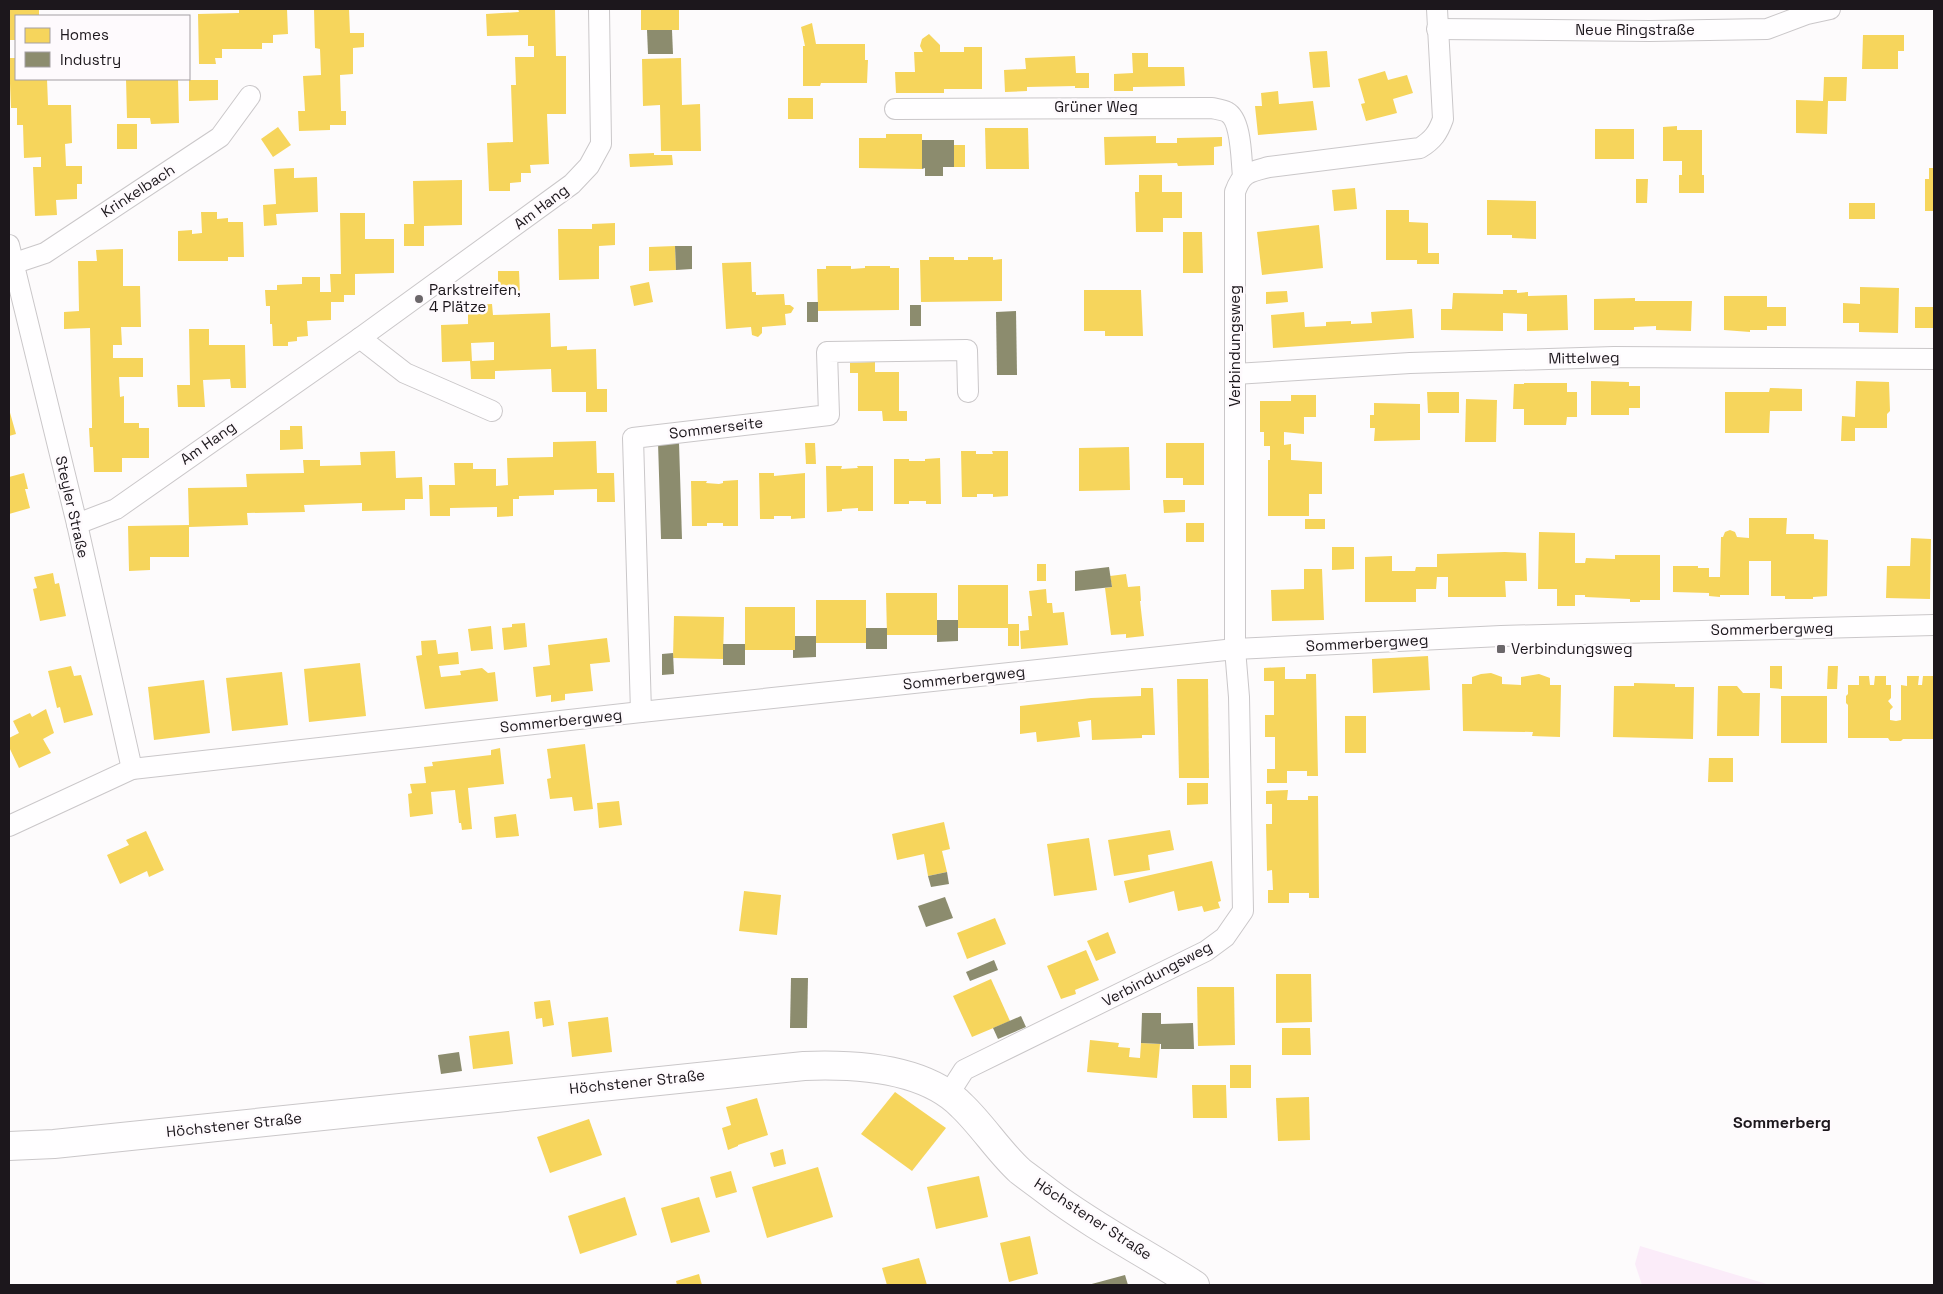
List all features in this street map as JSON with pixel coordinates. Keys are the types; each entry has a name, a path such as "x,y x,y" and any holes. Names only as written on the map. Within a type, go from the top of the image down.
{"main road":[{"name":"Höchstener Straße","path":"9,1146 54,1144 804,1066 841,1065 896,1072 926,1082 948,1095 961,1105 1020,1170 1055,1198 1196,1285"}],"street":[{"name":"Am Hang","path":"76,524 116,509 360,338 539,210 572,184 589,166 601,144 599,9"},
{"path":"1243,176 1252,171 1269,167 1420,148 1428,143 1438,133 1443,119 1437,9"},
{"name":"Neue Ringstraße","path":"1437,29 1650,31 1767,29 1807,14 1830,9"},
{"name":"Krinkelbach","path":"10,258 45,253 220,137 250,96"},
{"name":"Grüner Weg","path":"896,109 1212,108 1228,112 1235,120 1238,130 1243,176"},
{"name":"Verbindungsweg","path":"948,1095 964,1070 1206,951 1225,937 1243,911 1239,697 1235,650 1235,192 1238,182 1243,176"},
{"name":"Steyler Straße","path":"10,258 76,524 132,769"},
{"path":"360,338 405,374 492,411"},
{"name":"Sommerseite","path":"641,712 633,438 829,415 827,352 967,350 968,392"},
{"name":"Mittelweg","path":"1235,374 1410,363 1614,357 1934,359"},
{"name":"Sommerbergweg","path":"9,826 132,769 641,712 1235,650 1501,636 1934,625"}],"shaded area":[{"path":"1640,1246 1770,1285 1642,1285 1635,1264"}],"building: Homes":[{"path":"9,9 39,9 39,15 15,15 15,40 9,40"},
{"path":"239,9 287,9 288,34 273,35 273,43 262,43 262,49 222,49 222,58 215,58 216,64 199,64 198,14 239,13"},
{"path":"314,9 349,9 350,33 364,33 364,47 353,48 353,74 340,75 341,111 346,111 346,125 330,125 330,130 299,131 298,111 305,111 303,76 321,75 320,49 315,48"},
{"path":"518,9 555,9 556,56 566,56 566,114 547,114 549,164 530,165 531,173 521,173 521,182 510,183 510,191 489,191 487,143 513,142 511,85 516,85 515,57 534,57 534,46 528,46 528,35 487,36 486,14 519,12"},
{"path":"641,9 679,9 679,30 641,30"},
{"path":"812,23 816,44 865,44 865,60 868,60 867,83 821,83 820,86 803,86 803,46 805,46 801,27"},
{"path":"929,34 940,45 940,52 964,52 964,47 982,47 982,89 944,89 944,93 896,93 895,72 915,72 914,52 923,52 920,46 922,39"},
{"path":"1863,35 1904,35 1904,51 1898,51 1898,69 1862,69"},
{"path":"1327,51 1330,87 1313,88 1309,52"},
{"path":"1132,53 1148,53 1148,67 1184,67 1185,86 1133,87 1133,91 1114,91 1114,74 1133,73"},
{"path":"1075,56 1076,73 1089,73 1089,88 1075,88 1075,86 1027,87 1027,91 1005,92 1004,70 1026,69 1025,58"},
{"path":"9,58 15,58 15,80 47,80 48,105 71,105 72,143 65,144 66,166 82,166 82,184 77,184 77,199 56,200 57,215 35,216 33,167 41,167 41,157 24,158 23,125 17,125 17,108 11,108"},
{"path":"681,58 682,105 700,104 701,151 661,151 660,105 643,106 642,59"},
{"path":"1385,71 1388,80 1407,75 1413,93 1393,99 1397,113 1366,121 1361,104 1365,103 1358,79"},
{"path":"1824,77 1847,77 1846,101 1828,101 1827,134 1796,133 1796,100 1823,101"},
{"path":"126,80 178,80 179,123 151,124 150,118 127,118"},
{"path":"189,80 218,80 218,100 189,101"},
{"path":"1278,91 1279,104 1313,101 1317,130 1258,135 1255,106 1262,106 1261,93"},
{"path":"788,98 813,98 813,119 788,119"},
{"path":"117,124 137,124 137,149 117,149"},
{"path":"1677,126 1677,130 1702,130 1704,193 1679,193 1679,175 1682,175 1682,161 1663,161 1663,127"},
{"path":"278,127 291,145 273,157 261,139"},
{"path":"985,128 1028,128 1029,169 986,169"},
{"path":"1595,129 1634,129 1634,159 1595,159"},
{"path":"886,134 922,134 922,169 859,168 859,138 886,138"},
{"path":"1156,136 1156,143 1177,143 1177,138 1222,137 1222,146 1214,147 1214,165 1178,166 1177,163 1105,165 1104,137"},
{"path":"954,145 965,145 965,167 954,167"},
{"path":"654,153 654,155 672,155 673,165 630,167 629,154"},
{"path":"294,168 294,178 317,177 318,212 276,214 277,225 264,226 263,205 276,204 274,169"},
{"path":"1929,168 1934,168 1934,211 1925,211 1925,179 1929,179"},
{"path":"1139,175 1162,175 1162,192 1182,192 1182,218 1163,218 1163,232 1136,232 1135,192 1139,192"},
{"path":"1636,179 1648,179 1647,203 1636,203"},
{"path":"462,180 462,225 424,226 424,246 404,246 404,224 414,224 413,181"},
{"path":"1355,188 1357,209 1334,211 1332,190"},
{"path":"1487,200 1536,201 1536,239 1512,238 1512,235 1487,235"},
{"path":"1849,203 1875,203 1875,219 1849,219"},
{"path":"1386,210 1409,210 1409,222 1428,223 1428,253 1439,253 1439,264 1417,264 1417,260 1386,260"},
{"path":"201,212 217,212 217,219 228,218 228,222 243,222 244,257 228,257 228,261 178,261 178,231 192,230 192,234 202,233"},
{"path":"340,213 365,213 365,239 394,239 394,273 355,274 355,295 344,295 344,302 331,302 331,320 307,321 308,336 297,337 297,341 288,342 288,346 273,346 270,306 266,306 265,290 277,290 277,285 302,284 302,277 320,277 320,292 331,292 330,274 341,274"},
{"path":"615,223 615,245 599,246 599,279 559,280 558,229 592,229 592,224"},
{"path":"1319,225 1323,268 1262,275 1257,232"},
{"path":"1183,232 1202,232 1203,273 1183,273"},
{"path":"675,246 676,270 649,271 649,247"},
{"path":"123,249 123,286 140,286 141,327 121,327 122,345 113,345 113,358 143,358 143,377 119,377 120,397 124,396 124,423 139,423 139,428 149,428 149,458 122,458 122,472 94,472 93,447 90,447 89,428 92,428 90,328 64,329 64,312 79,311 78,261 97,261 96,250"},
{"path":"929,257 954,257 954,260 968,260 968,257 993,257 993,260 1002,259 1002,301 921,302 920,260 929,260"},
{"path":"751,262 752,292 756,292 756,295 784,294 785,305 790,305 794,308 791,313 785,314 786,325 762,327 762,333 758,337 752,335 751,327 726,329 722,263"},
{"path":"826,266 851,266 851,269 865,268 865,266 899,268 899,310 818,311 817,269 826,269"},
{"path":"498,271 519,271 520,295 498,295"},
{"path":"649,282 653,302 634,306 630,286"},
{"path":"1860,287 1899,288 1898,333 1859,332 1859,323 1843,323 1843,303 1860,304"},
{"path":"1084,290 1141,290 1143,336 1105,336 1105,331 1084,331"},
{"path":"1503,290 1517,290 1517,293 1528,292 1528,296 1567,295 1568,330 1527,331 1527,314 1503,313 1503,331 1441,330 1441,309 1452,309 1453,293 1503,294"},
{"path":"1287,291 1288,302 1266,304 1266,292"},
{"path":"1724,296 1767,296 1767,307 1786,307 1786,326 1767,326 1767,330 1750,330 1750,332 1724,330"},
{"path":"1635,298 1635,301 1692,301 1691,331 1656,330 1656,326 1634,327 1634,330 1594,330 1594,299"},
{"path":"492,304 493,315 550,313 551,347 567,346 567,350 596,349 597,389 607,389 607,412 586,412 586,392 552,392 551,369 495,371 495,379 471,379 470,361 442,362 441,325 468,324 468,305","holes":["494,342 494,360 472,361 471,343"]},
{"path":"1915,307 1934,307 1934,328 1915,328"},
{"path":"1412,309 1414,338 1273,348 1271,315 1304,312 1305,327 1326,326 1326,322 1351,321 1351,324 1372,323 1371,312"},
{"path":"189,329 209,329 209,345 245,345 246,388 231,388 230,379 203,380 205,407 178,407 177,385 190,385"},
{"path":"875,362 875,372 899,372 899,411 907,411 907,421 883,421 882,411 858,411 858,373 850,373 850,363"},
{"path":"1591,381 1629,382 1629,386 1640,386 1640,408 1629,408 1629,415 1591,415"},
{"path":"1856,381 1889,382 1890,411 1887,414 1887,428 1855,428 1855,441 1841,441 1842,416 1855,417"},
{"path":"1567,383 1567,392 1577,392 1577,417 1567,417 1566,425 1524,425 1524,409 1513,409 1514,384"},
{"path":"1770,388 1802,389 1802,411 1770,411 1769,433 1725,433 1725,392 1769,392"},
{"path":"1427,392 1459,392 1459,413 1428,413"},
{"path":"1291,395 1316,395 1316,417 1304,417 1304,434 1284,432 1284,445 1291,444 1291,460 1322,462 1322,494 1309,494 1309,516 1268,516 1268,460 1270,460 1270,446 1264,446 1264,432 1260,432 1260,401 1291,401"},
{"path":"1466,399 1497,400 1496,442 1465,442"},
{"path":"1374,403 1420,404 1420,440 1374,441 1375,428 1370,428 1370,415 1374,415"},
{"path":"9,409 16,434 9,436"},
{"path":"290,426 302,426 303,449 280,450 280,430 290,430"},
{"path":"596,441 597,473 614,473 615,502 597,502 597,489 554,490 554,495 519,496 519,499 513,499 513,516 497,517 497,507 450,508 450,516 430,516 429,485 455,485 454,463 473,463 473,469 496,469 496,486 508,485 507,458 553,457 553,442"},
{"path":"805,443 815,443 816,464 806,464"},
{"path":"1166,443 1204,443 1204,485 1183,485 1183,478 1166,478"},
{"path":"1129,447 1130,490 1079,491 1079,448"},
{"path":"395,451 396,478 422,477 423,499 405,499 405,510 362,511 362,503 304,505 305,512 247,513 248,525 189,527 189,557 150,557 150,570 129,571 128,526 189,525 188,488 247,487 246,474 304,473 303,460 320,460 320,466 361,465 360,452"},
{"path":"961,451 976,451 976,454 993,454 992,451 1008,451 1008,496 993,497 993,494 977,494 977,497 962,497"},
{"path":"940,458 941,504 926,504 926,501 909,501 909,504 894,504 894,459 925,461 925,459"},
{"path":"826,466 842,466 841,469 873,466 873,511 858,511 858,508 827,512"},
{"path":"24,473 28,489 25,489 30,508 9,514 9,477"},
{"path":"759,473 774,473 774,476 805,473 805,518 791,519 791,516 774,516 774,519 760,519"},
{"path":"738,480 738,526 723,526 723,523 707,523 707,526 692,526 691,481 707,481 706,483 719,484 723,483 723,481"},
{"path":"1163,500 1185,500 1185,512 1164,513"},
{"path":"1749,518 1787,518 1786,534 1814,534 1814,539 1828,540 1827,596 1813,597 1813,599 1785,599 1785,596 1771,596 1771,561 1749,561 1749,595 1720,595 1720,597 1709,596 1709,593 1673,592 1673,566 1709,568 1709,577 1720,577 1721,537 1730,530 1735,532 1737,537 1749,538"},
{"path":"1305,519 1325,519 1325,529 1305,529"},
{"path":"1186,523 1204,523 1204,542 1186,542"},
{"path":"1539,532 1575,533 1575,563 1585,563 1586,558 1615,559 1615,555 1660,555 1660,600 1630,602 1630,599 1575,595 1575,606 1557,606 1557,589 1538,589"},
{"path":"1911,538 1931,539 1930,599 1886,598 1887,566 1910,566"},
{"path":"1332,547 1354,547 1354,569 1332,570"},
{"path":"1526,553 1527,581 1505,581 1506,597 1448,597 1448,577 1437,577 1436,589 1416,589 1416,602 1365,602 1365,557 1392,556 1392,571 1415,571 1416,567 1437,567 1437,554"},
{"path":"1037,564 1046,564 1046,581 1037,581"},
{"path":"1304,569 1322,569 1324,620 1272,621 1271,590 1304,589"},
{"path":"53,573 55,584 59,583 66,616 40,621 33,589 37,588 34,577"},
{"path":"1126,574 1128,587 1140,586 1144,636 1126,638 1126,634 1111,635 1105,588 1112,587 1110,576"},
{"path":"958,585 1008,585 1008,624 1019,624 1019,646 1008,646 1008,628 958,628"},
{"path":"1046,589 1047,603 1052,603 1053,613 1064,612 1068,645 1021,649 1020,631 1029,630 1028,616 1032,616 1029,591"},
{"path":"886,593 937,593 937,635 887,635"},
{"path":"816,600 866,600 866,643 816,643"},
{"path":"745,607 795,607 795,650 745,650"},
{"path":"674,616 724,617 723,659 673,658"},
{"path":"525,623 527,647 504,650 502,628 512,627 512,624"},
{"path":"491,626 493,649 471,651 468,629"},
{"path":"607,638 610,662 590,664 593,691 565,694 565,700 551,702 551,695 536,697 533,667 550,665 548,645"},
{"path":"436,640 438,654 458,652 459,664 439,666 441,677 461,675 460,671 482,668 488,673 495,672 498,701 425,709 416,656 422,655 421,641"},
{"path":"1428,656 1430,690 1373,693 1372,659"},
{"path":"360,663 366,716 309,722 304,669"},
{"path":"71,666 74,676 81,675 93,715 64,723 60,707 57,708 48,671"},
{"path":"1770,666 1782,666 1782,689 1770,688"},
{"path":"1828,666 1838,666 1837,689 1827,689"},
{"path":"1285,667 1285,679 1306,679 1306,674 1316,674 1318,776 1307,776 1307,771 1287,771 1287,783 1267,783 1267,769 1275,769 1275,737 1265,737 1265,715 1274,715 1274,681 1264,681 1264,668"},
{"path":"282,672 288,725 232,731 226,678"},
{"path":"1491,673 1502,677 1502,684 1521,685 1521,677 1539,674 1550,678 1550,685 1561,685 1560,737 1532,736 1533,732 1463,731 1462,684 1472,684 1472,677"},
{"path":"1859,676 1869,676 1870,685 1874,685 1875,676 1886,676 1886,685 1891,685 1891,698 1888,701 1893,707 1890,710 1890,720 1896,721 1901,720 1901,685 1907,686 1907,676 1919,676 1918,685 1922,685 1923,676 1934,676 1934,739 1890,741 1888,738 1848,738 1848,705 1846,703 1846,696 1848,694 1848,685 1859,685"},
{"path":"1177,679 1208,679 1209,778 1179,778"},
{"path":"204,680 210,733 154,740 148,687"},
{"path":"1634,683 1675,684 1675,687 1694,687 1693,739 1613,737 1614,686 1634,686"},
{"path":"1718,686 1737,686 1743,693 1760,693 1759,736 1717,736"},
{"path":"1141,688 1153,688 1155,735 1142,735 1142,738 1092,740 1091,720 1078,722 1080,737 1037,742 1036,732 1020,734 1020,706 1091,698 1141,696"},
{"path":"1781,696 1827,696 1827,743 1781,743"},
{"path":"46,709 54,733 43,739 51,753 19,768 9,747 9,738 19,733 13,721 30,713 32,717"},
{"path":"1345,716 1366,716 1366,753 1345,753"},
{"path":"585,744 593,809 574,811 572,797 550,799 547,779 551,778 547,749"},
{"path":"500,748 504,784 468,788 472,829 462,830 461,823 459,823 455,790 431,792 433,814 410,817 408,794 412,793 410,784 426,783 424,767 433,766 432,762 491,755 491,750"},
{"path":"1709,758 1733,758 1733,782 1708,782"},
{"path":"1187,783 1208,783 1208,804 1187,805"},
{"path":"1288,790 1287,800 1308,800 1308,796 1318,796 1319,898 1309,898 1309,893 1289,893 1289,903 1268,903 1268,890 1273,890 1272,870 1267,871 1266,824 1272,824 1272,804 1266,804 1266,791"},
{"path":"619,801 622,825 599,828 597,803"},
{"path":"516,814 519,836 496,838 494,817"},
{"path":"944,822 950,849 942,851 947,872 928,876 924,854 897,860 892,834"},
{"path":"1170,830 1174,850 1148,855 1150,870 1114,876 1108,840"},
{"path":"146,831 164,870 149,877 147,871 120,884 107,855 129,845 126,840"},
{"path":"1089,838 1097,890 1054,896 1047,844"},
{"path":"1212,861 1221,901 1218,902 1220,908 1204,912 1202,906 1178,911 1174,891 1129,903 1124,881"},
{"path":"744,891 781,895 777,935 739,931"},
{"path":"995,918 1006,944 967,959 957,933"},
{"path":"1108,932 1116,953 1096,961 1087,941"},
{"path":"1086,950 1099,980 1075,990 1076,994 1061,999 1047,966"},
{"path":"1276,974 1311,974 1312,1022 1276,1023"},
{"path":"991,979 1010,1021 972,1037 953,996"},
{"path":"1197,987 1234,987 1235,1045 1198,1046"},
{"path":"550,1000 554,1025 543,1027 542,1018 536,1019 534,1002"},
{"path":"608,1017 612,1052 572,1057 568,1022"},
{"path":"1282,1028 1310,1028 1311,1055 1282,1055"},
{"path":"509,1031 513,1064 473,1069 469,1036"},
{"path":"1090,1040 1119,1043 1118,1047 1130,1048 1129,1057 1140,1058 1141,1043 1160,1044 1157,1078 1087,1072"},
{"path":"1230,1065 1251,1065 1251,1088 1230,1088"},
{"path":"1192,1085 1226,1085 1227,1118 1193,1118"},
{"path":"895,1092 946,1128 912,1171 861,1134"},
{"path":"1309,1097 1310,1140 1278,1141 1276,1098"},
{"path":"757,1098 768,1135 728,1150 722,1128 731,1125 726,1107"},
{"path":"589,1119 602,1155 550,1173 537,1137"},
{"path":"783,1149 786,1164 774,1167 770,1153"},
{"path":"818,1167 833,1217 767,1238 752,1187"},
{"path":"731,1171 737,1192 716,1198 710,1177"},
{"path":"979,1176 988,1217 936,1229 927,1187"},
{"path":"625,1197 637,1235 580,1254 568,1216"},
{"path":"699,1197 710,1232 671,1243 661,1208"},
{"path":"1030,1236 1038,1274 1009,1282 1000,1243"},
{"path":"919,1258 927,1285 887,1285 882,1268"},
{"path":"699,1274 702,1285 677,1285 676,1281"}],"building: Industry":[{"path":"647,30 672,30 673,54 648,54"},
{"path":"922,140 954,140 954,167 943,167 943,176 925,176 925,168 922,169"},
{"path":"675,246 692,246 692,269 676,270"},
{"path":"807,302 818,302 818,322 807,322"},
{"path":"910,305 921,305 921,326 910,326"},
{"path":"1016,311 1017,375 997,375 996,312"},
{"path":"679,442 682,539 661,539 658,443"},
{"path":"1109,567 1112,587 1075,591 1075,571"},
{"path":"937,620 958,620 958,641 937,642"},
{"path":"866,628 887,628 887,649 866,649"},
{"path":"795,636 816,636 816,657 793,658"},
{"path":"723,644 745,644 745,665 723,665"},
{"path":"673,653 674,674 662,675 662,654"},
{"path":"947,872 949,884 931,887 928,876"},
{"path":"945,897 953,918 926,927 918,906"},
{"path":"994,960 998,970 970,981 966,972"},
{"path":"791,978 808,978 807,1028 790,1028"},
{"path":"1142,1013 1161,1013 1161,1024 1193,1023 1194,1049 1161,1049 1161,1044 1141,1043"},
{"path":"1021,1016 1026,1027 998,1039 993,1028"},
{"path":"459,1052 462,1071 441,1074 438,1055"},
{"path":"1125,1275 1128,1285 1088,1285"}],"place":[{"name":"Parkstreifen, 4 Plätze","path":"419,299"},
{"name":"Verbindungsweg","path":"1501,649"}],"district":[{"name":"Sommerberg","path":"1782,1122"}]}
